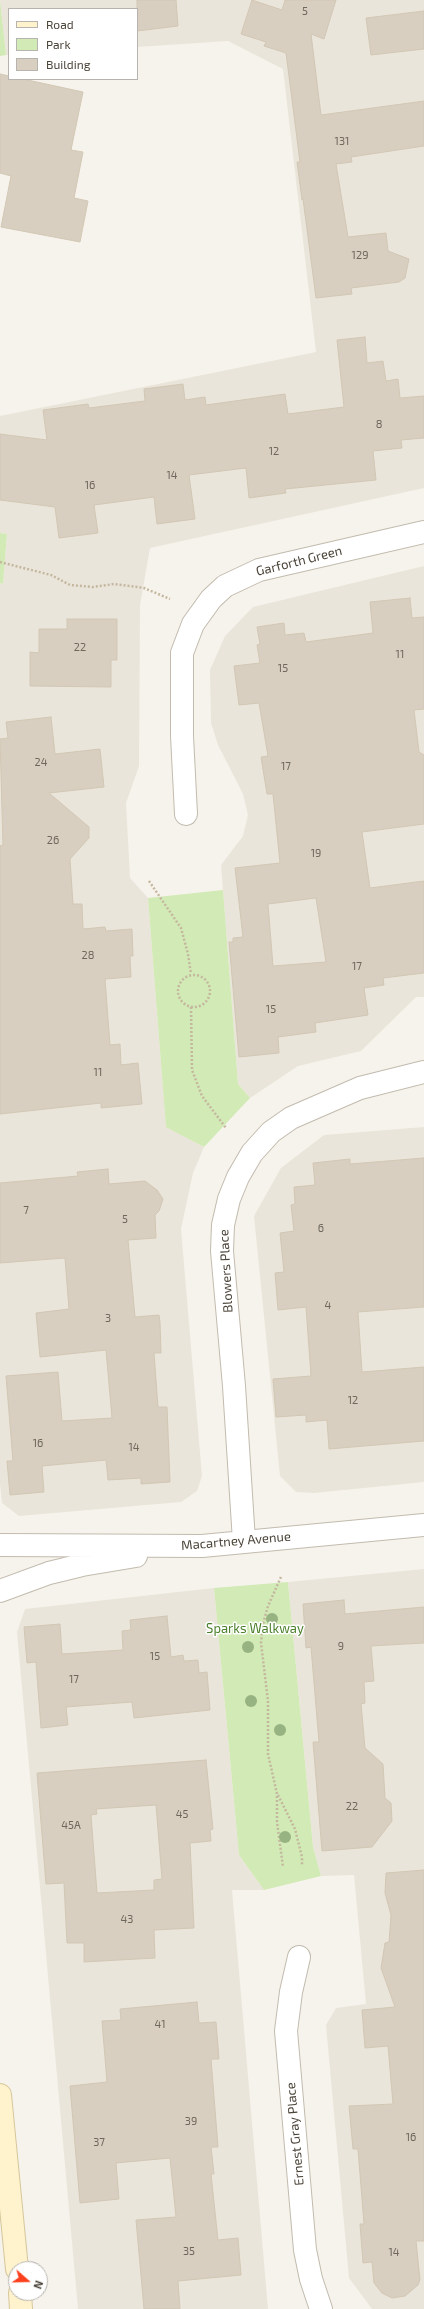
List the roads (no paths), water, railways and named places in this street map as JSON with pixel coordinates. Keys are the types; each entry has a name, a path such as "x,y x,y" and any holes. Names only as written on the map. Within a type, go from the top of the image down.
{"main road":[{"path":"0,2095 16,2261"}],"street":[{"name":"Garforth Green","path":"186,814 182,729 182,653 193,624 211,599 225,586 259,570 424,532"},
{"name":"Blowers Place","path":"244,1542 234,1386 222,1251 223,1225 229,1199 238,1177 252,1152 271,1132 291,1118 360,1088 424,1072"},
{"name":"Macartney Avenue","path":"0,1545 202,1546 424,1525"},
{"path":"0,1591 49,1573 82,1565 202,1546"},
{"name":"Ernest Gray Place","path":"299,1958 291,1992 286,2031 305,2250 311,2279 321,2309"}],"park label":[{"name":"Sparks Walkway","path":"255,1629"}]}
